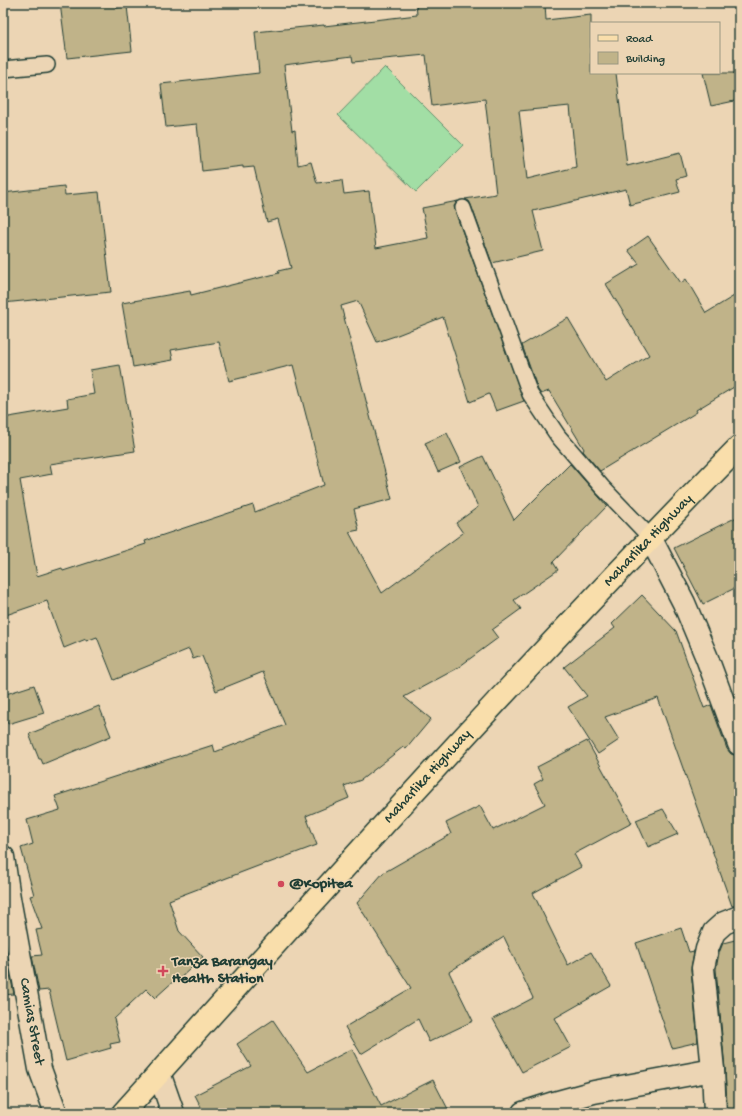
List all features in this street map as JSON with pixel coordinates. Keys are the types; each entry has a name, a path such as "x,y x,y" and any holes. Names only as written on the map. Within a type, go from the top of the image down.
{"main road":[{"name":"Maharlika Highway","path":"123,1113 527,669 650,537 739,447"}],"street":[{"path":"650,537 684,603 739,744"},
{"name":"Camias Street","path":"3,857 6,898 40,1069 56,1113"},
{"path":"715,1113 713,1070 703,968 707,949 714,932 724,923 739,917"},
{"path":"523,1113 594,1092 713,1070"},
{"path":"159,1073 173,1113"}],"lane":[{"path":"3,69 47,65"},
{"path":"463,208 530,394 558,436 602,487 650,537"}],"green space":[{"path":"385,67 463,145 416,192 338,115"}],"building":[{"path":"60,3 116,3 117,8 127,6 132,51 67,58"},
{"path":"416,3 545,3 546,20 591,15 590,74 616,74 627,166 680,153 686,176 676,179 680,192 630,205 626,189 533,211 543,251 492,263 471,205 469,201 465,199 496,194 485,99 432,106 426,55 353,62 352,56 284,65 292,131 295,130 298,165 311,162 317,183 342,180 344,194 369,191 376,248 428,238 422,208 458,201 454,206 455,211 524,401 496,411 489,394 470,402 443,317 377,342 358,301 341,306 392,499 354,509 359,530 349,532 382,593 463,533 456,523 478,507 460,467 483,456 514,520 570,464 607,506 553,562 558,570 514,600 521,609 492,630 498,638 456,669 404,697 431,719 406,749 403,747 361,780 344,786 349,798 306,816 317,845 169,900 179,931 203,957 178,980 177,978 155,998 146,989 114,1019 120,1042 110,1044 111,1048 66,1061 49,990 39,991 32,956 42,955 36,930 42,929 30,896 34,895 21,848 33,844 27,820 60,810 55,796 213,745 215,752 285,725 263,672 216,691 202,656 193,659 189,649 114,680 97,637 86,641 86,639 64,648 47,601 3,616 3,418 68,407 67,399 94,394 90,370 120,365 135,451 50,464 52,474 20,480 37,576 62,568 63,571 146,544 145,541 253,505 255,512 324,485 293,365 229,381 219,342 171,350 173,360 133,367 122,303 190,291 191,295 279,273 278,271 291,268 278,219 267,222 254,167 243,168 243,166 202,171 197,124 166,127 161,84 259,73 255,32 324,26 417,15","holes":["570,106 576,167 527,179 519,111"]},
{"path":"739,73 739,100 711,106 703,74"},
{"path":"64,186 65,195 99,192 111,292 3,303 3,193"},
{"path":"648,236 681,283 686,279 706,313 739,293 739,384 696,410 697,412 600,471 583,451 584,449 549,391 541,394 538,390 522,345 568,318 606,382 649,355 606,284 639,264 628,250"},
{"path":"447,433 461,462 438,472 425,443"},
{"path":"739,516 739,586 703,604 674,548"},
{"path":"642,595 676,631 704,708 711,705 727,749 731,754 739,756 739,905 732,906 658,698 605,717 619,740 598,754 568,707 587,696 564,667 615,628 612,624"},
{"path":"34,685 44,713 8,724 3,710 3,695"},
{"path":"99,706 111,736 43,764 41,759 39,759 29,734"},
{"path":"587,741 632,823 574,854 581,867 533,893 568,965 591,952 611,986 555,1018 571,1047 522,1072 493,1019 533,998 504,937 449,972 473,1021 429,1042 418,1019 361,1054 345,1027 411,988 357,903 383,873 451,834 446,823 480,806 493,830 545,804 534,784 543,779 537,767"},
{"path":"663,809 678,834 648,847 636,820"},
{"path":"681,928 689,952 694,951 691,969 698,1042 672,1048 636,943"},
{"path":"739,939 739,1111 729,1113 716,969 719,953 723,943"},
{"path":"3,959 7,959 14,994 3,995"},
{"path":"273,1020 308,1072 352,1049 381,1106 433,1080 450,1113 204,1113 195,1095 251,1066 237,1044"}],"place":[{"name":"@Kopitea","path":"281,884"},
{"name":"Tanza Barangay Health Station","path":"163,971"}]}
